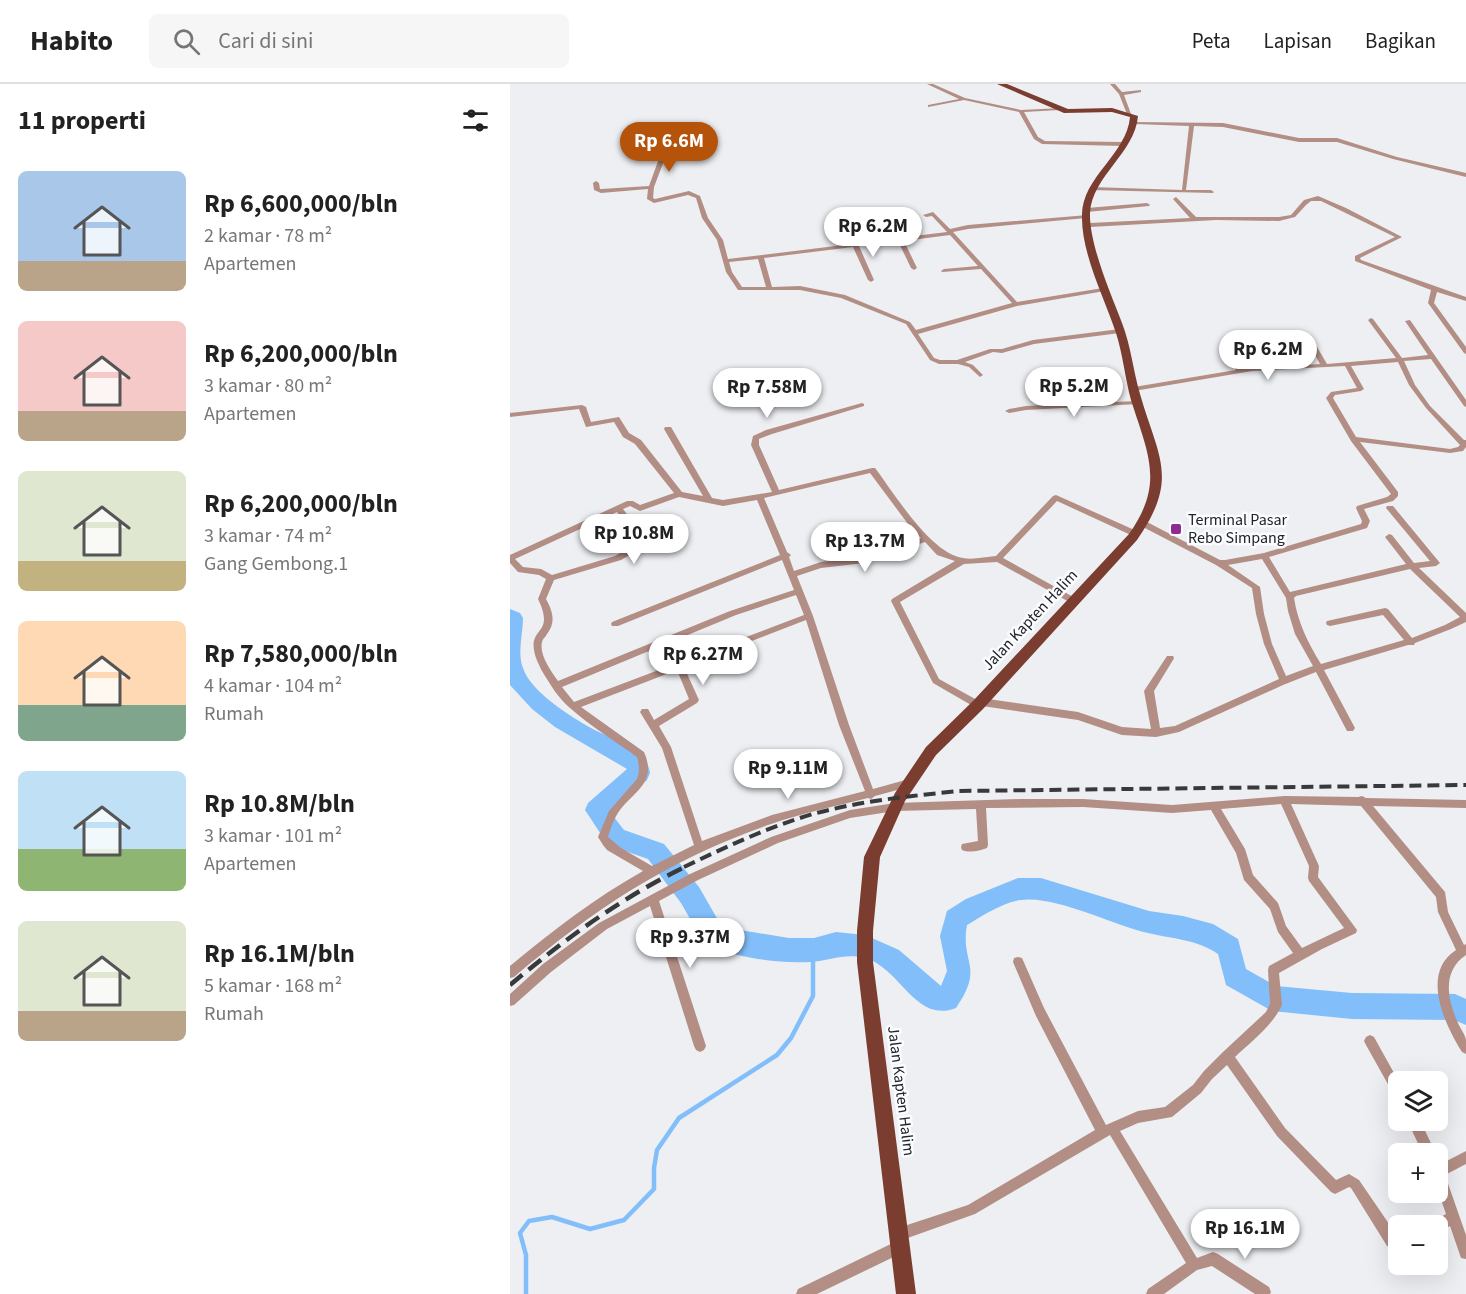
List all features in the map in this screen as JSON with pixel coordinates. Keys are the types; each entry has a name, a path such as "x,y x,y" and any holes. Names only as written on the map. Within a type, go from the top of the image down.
{"main road":[{"path":"1000,84 1060,109 1078,112 1112,110 1132,118"},
{"name":"Jalan Kapten Halim","path":"906,1294 865,962 865,930 872,857 895,807 931,751 979,703 1136,534 1153,508 1158,479 1154,451 1137,403 1120,331 1103,290 1094,259 1088,217 1092,189 1123,144 1132,118"}],"street":[{"path":"929,84 964,99 1021,111 1060,109"},
{"path":"1112,84 1121,94 1132,118 1192,125 1223,125 1299,140 1337,140 1395,158 1466,175"},
{"path":"1121,94 1139,91"},
{"path":"930,106 964,99"},
{"path":"1021,111 1036,138 1044,143 1123,144"},
{"path":"1184,189 1192,125"},
{"path":"664,153 651,187 652,200 689,193 698,197 705,218 720,240 725,261 740,289 800,288 843,296 908,322 932,358 939,362 958,362 971,366 980,375"},
{"path":"596,183 597,190 601,191 651,187"},
{"path":"1092,189 1184,189 1211,192"},
{"path":"1176,199 1194,219"},
{"path":"1088,217 1281,219 1293,216 1300,204 1306,201 1325,199 1399,237 1357,257 1358,261 1466,299"},
{"path":"725,261 1088,217 1147,205"},
{"path":"840,214 871,280"},
{"path":"926,215 933,214 1016,304"},
{"path":"900,239 914,268"},
{"path":"760,256 770,289"},
{"path":"944,271 983,267"},
{"path":"1434,289 1431,303 1462,340 1466,352"},
{"path":"914,333 1016,304 1103,290"},
{"path":"1371,320 1400,360 1412,385 1428,407 1465,443 1456,451"},
{"path":"1408,321 1466,405"},
{"path":"958,362 992,350 1002,351 1033,342 1120,331"},
{"path":"1307,335 1325,366"},
{"path":"1229,351 1240,371"},
{"path":"1134,389 1240,371 1432,357"},
{"path":"1219,563 1264,556 1319,538 1360,528 1366,521 1360,508 1395,497 1354,440 1329,398 1333,393 1361,389 1347,364"},
{"path":"1009,411 1026,408 1137,403"},
{"path":"776,492 755,445 756,438 768,432 862,405"},
{"path":"510,416 582,406 589,425 615,419 626,435 639,441 679,494"},
{"path":"668,429 709,500"},
{"path":"1354,440 1456,451 1465,457"},
{"path":"618,508 641,538 642,544 618,558 551,578 541,572 521,570 510,558 557,537 618,508 630,503 640,508 679,494 723,503 872,470 926,539 940,553 962,561 998,559 1074,601"},
{"path":"760,496 787,555 871,795"},
{"path":"998,559 1056,498 1136,534"},
{"path":"1290,598 1293,594 1412,566 1436,563 1390,508"},
{"path":"1144,524 1219,563 1256,587 1268,644 1284,681"},
{"path":"962,561 895,601 936,681 979,703 1078,716 1122,731 1156,733 1182,727 1318,668 1412,643 1447,629 1466,618 1412,566 1389,537"},
{"path":"793,574 821,565 864,560 926,539"},
{"path":"615,624 787,555"},
{"path":"1264,556 1290,598 1296,631 1350,728"},
{"path":"551,578 542,599 550,618 548,627 538,641 538,647 556,686 573,706 640,754 646,767 642,779 612,814 605,832 605,842 655,868"},
{"path":"556,686 733,613 799,591"},
{"path":"1330,623 1384,610 1412,643"},
{"path":"573,706 809,616"},
{"path":"1156,733 1149,691 1170,658"},
{"path":"655,724 694,700 679,665"},
{"path":"645,712 655,724 666,747 699,846"},
{"path":"510,973 572,922 655,868 680,855 790,813 871,795 909,783"},
{"path":"803,1294 900,1240 971,1210 1107,1130 1138,1117 1168,1113 1197,1089 1227,1056 1270,1016 1276,1005 1272,970 1352,930 1313,878 1314,866 1284,800"},
{"path":"510,1001 547,968 603,926 694,878 775,840 850,814 895,807 1083,802 1172,809 1284,800 1466,804"},
{"path":"1362,800 1441,895 1443,912 1464,950 1450,957 1445,970 1443,994 1456,1034 1466,1048"},
{"path":"966,847 983,844 981,806"},
{"path":"1214,807 1241,852 1248,877 1274,906 1282,929 1300,954"},
{"path":"653,900 700,1046"},
{"path":"1017,962 1040,1012 1107,1130 1194,1265"},
{"path":"1370,1041 1388,1073"},
{"path":"1227,1056 1281,1132 1335,1188 1349,1180 1355,1184 1388,1235"},
{"path":"1448,1166 1466,1157"},
{"path":"1448,1201 1466,1253"},
{"path":"1448,1221 1454,1218"},
{"path":"1153,1294 1201,1261 1217,1260 1264,1292"}],"waterway":[{"path":"510,616 513,618 511,664 514,673 529,694 582,734 618,751 638,765 639,773 596,810 616,838 656,851 690,895 714,937 764,947 802,951 836,944 865,947 890,958 912,976 931,998 947,999 959,977 959,965 953,939 956,919 975,907 1018,889 1041,889 1149,922 1183,927 1213,936 1229,947 1235,976 1272,998 1352,1006 1455,1007 1466,1012"},
{"path":"526,1294 526,1255 520,1233 529,1221 552,1217 590,1229 624,1220 654,1189 657,1150 679,1118 777,1055 791,1038 813,996 813,950"}],"railway":[{"path":"684,867 763,831 831,809 867,802 959,791 1466,785"},
{"path":"510,985 552,951 617,905 687,866"}],"place":[{"name":"Terminal Pasar Rebo Simpang","path":"1176,529"}]}
